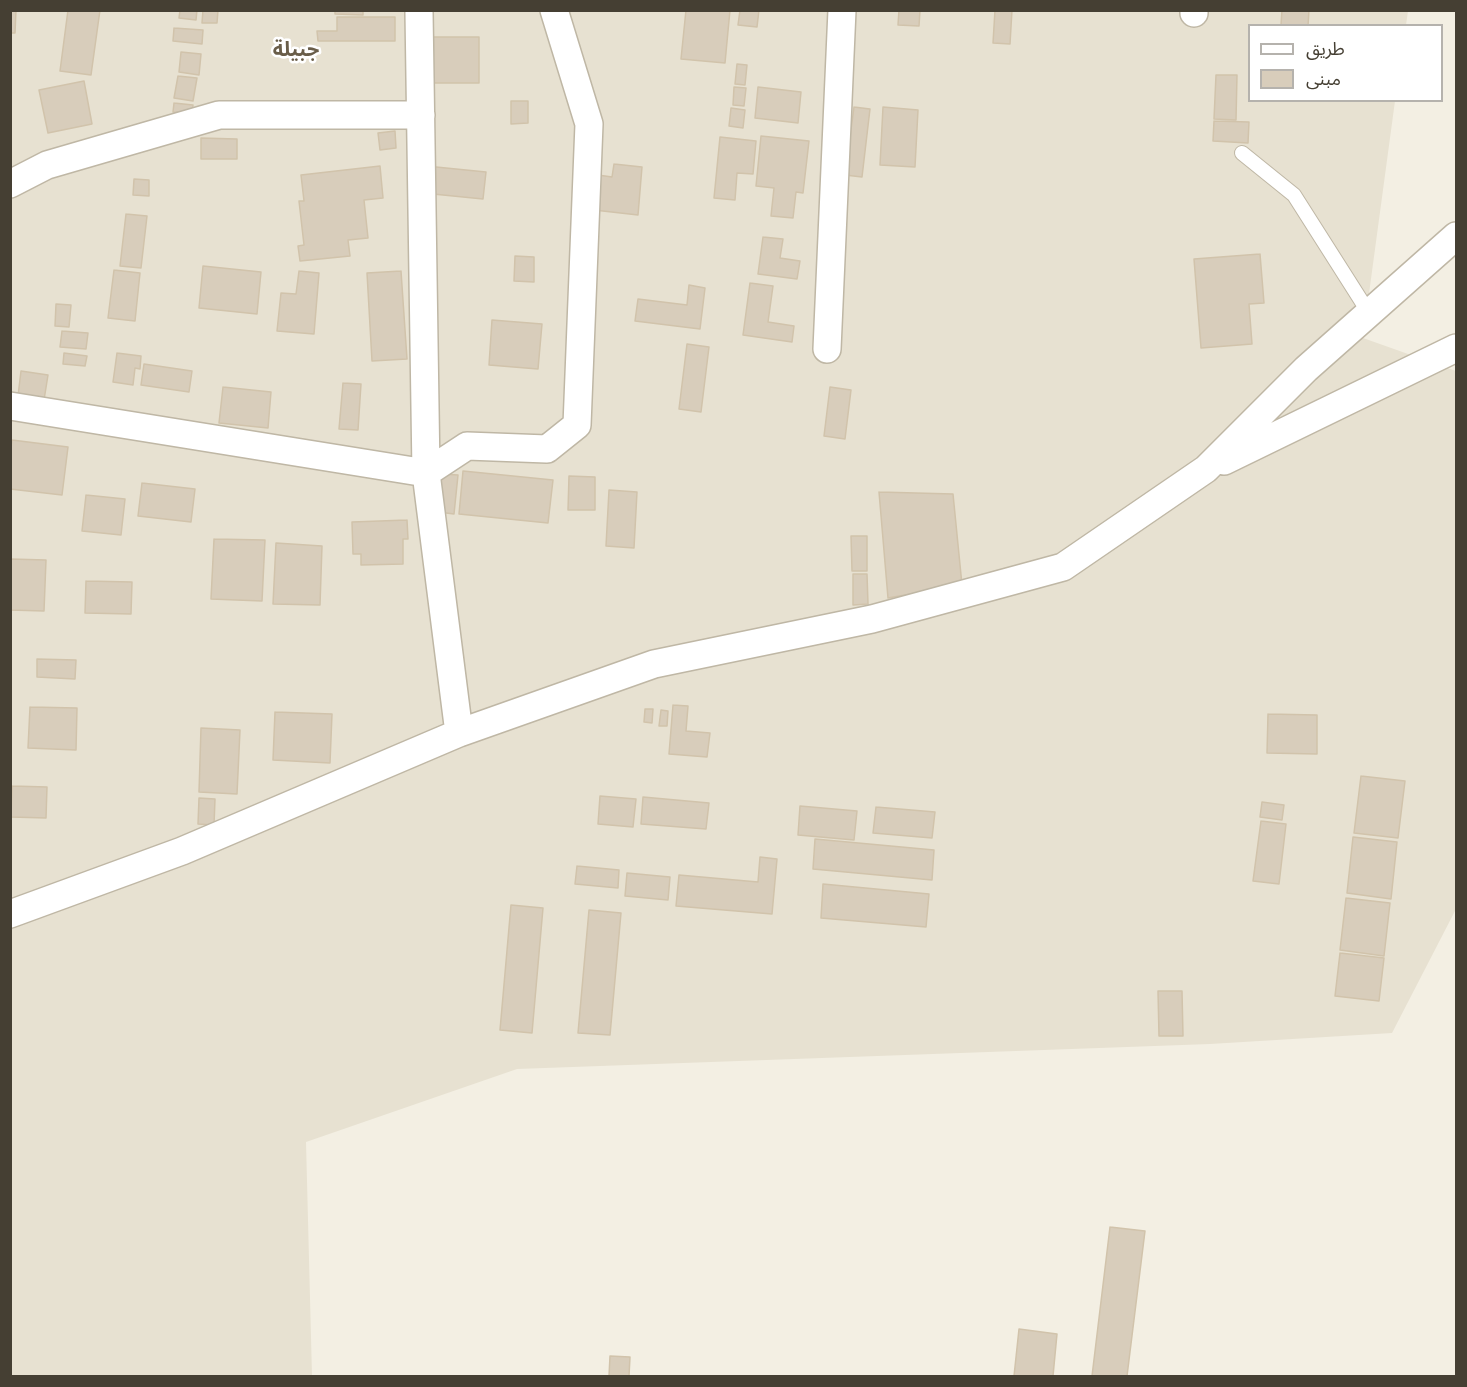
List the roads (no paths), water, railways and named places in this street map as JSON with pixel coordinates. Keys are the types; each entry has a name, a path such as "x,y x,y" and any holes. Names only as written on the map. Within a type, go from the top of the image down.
{"street":[{"path":"10,406 426,473 467,446 547,449 577,425 589,124 554,10"},
{"path":"827,349 842,10"},
{"path":"421,11 426,473 459,732"},
{"path":"10,184 47,165 219,115 421,115"},
{"path":"1206,469 1306,369 1456,236"},
{"path":"10,914 182,851 459,732 654,664 872,619 1063,567 1206,469 1456,348"}],"lane":[{"path":"1242,153 1294,195 1369,313"}],"district":[{"name":"جبيلة","path":"296,51"}]}
